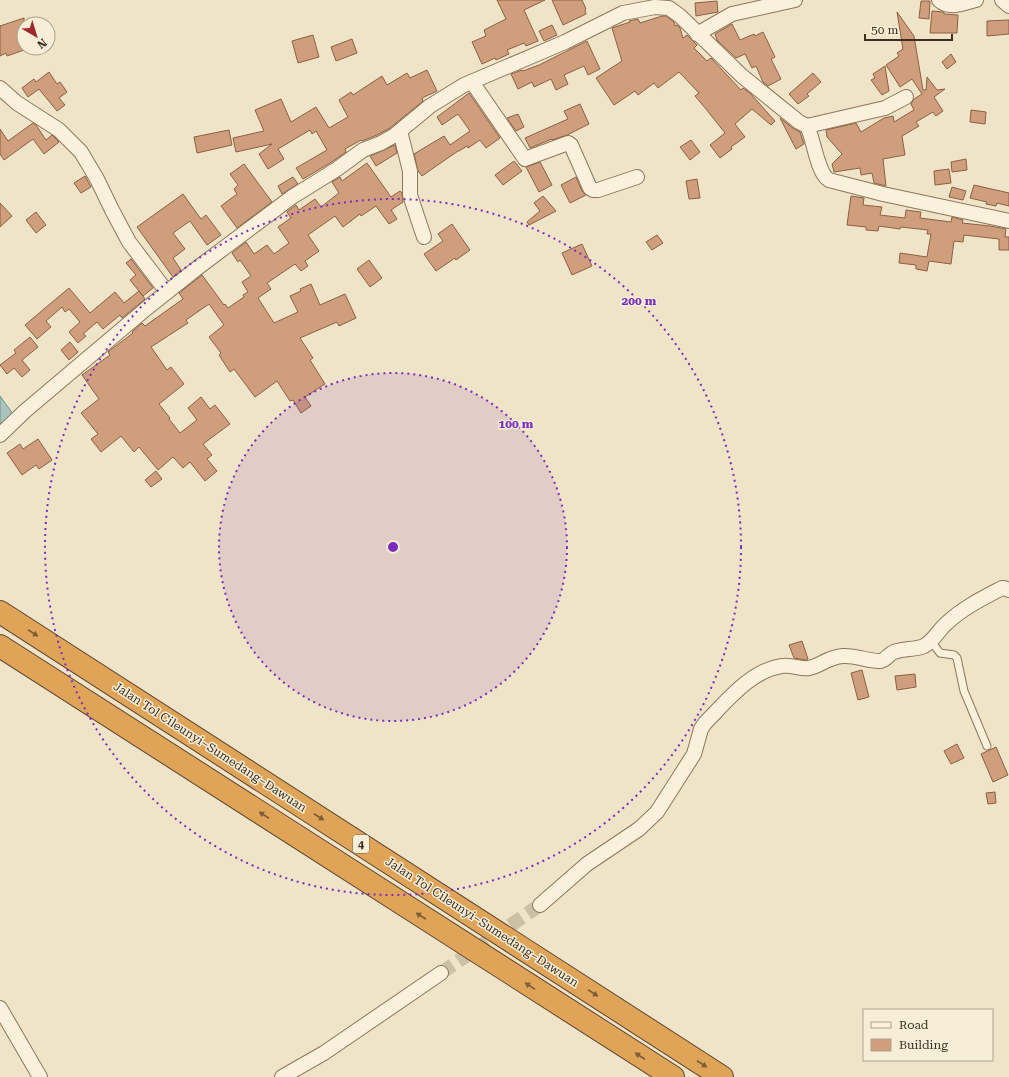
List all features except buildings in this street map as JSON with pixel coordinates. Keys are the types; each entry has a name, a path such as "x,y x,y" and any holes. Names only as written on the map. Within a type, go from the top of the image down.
{"highway":[{"name":"Jalan Tol Cileunyi–Sumedang–Dawuan","path":"0,612 722,1077"},
{"name":"4","path":"0,646 673,1077"}],"street":[{"path":"697,34 732,14 795,0"},
{"path":"939,0 947,6 952,6 976,0"},
{"path":"1002,0 1009,6"},
{"path":"0,435 25,411 167,292 292,197 337,169 363,150 381,143 400,131 430,106 464,85 565,42 623,13 655,7 669,8 680,16 742,76 794,118 807,126 825,178 883,194 1009,221"},
{"path":"472,82 524,159 528,159 568,143 571,145 590,188 593,190 598,190 637,177"},
{"path":"0,88 17,103 59,130 81,152 129,242 167,292"},
{"path":"807,126 885,108 906,97"},
{"path":"400,131 410,171 410,195 424,237"},
{"path":"540,905 588,864 639,829 653,816 668,796 694,754 701,729 705,723 746,682 766,671 781,666 792,665 807,669 817,666 832,657 844,656 881,661 894,652 924,646 931,641 948,622 980,600 1002,588 1009,590"},
{"path":"282,1077 324,1052 441,974"},
{"path":"0,1008 40,1077"}],"lane":[{"path":"931,641 940,653 954,655 957,658 964,691 987,746"}],"water":[{"path":"0,396 13,414 0,424"}],"tunnel":[{"path":"441,973 540,905"}]}
